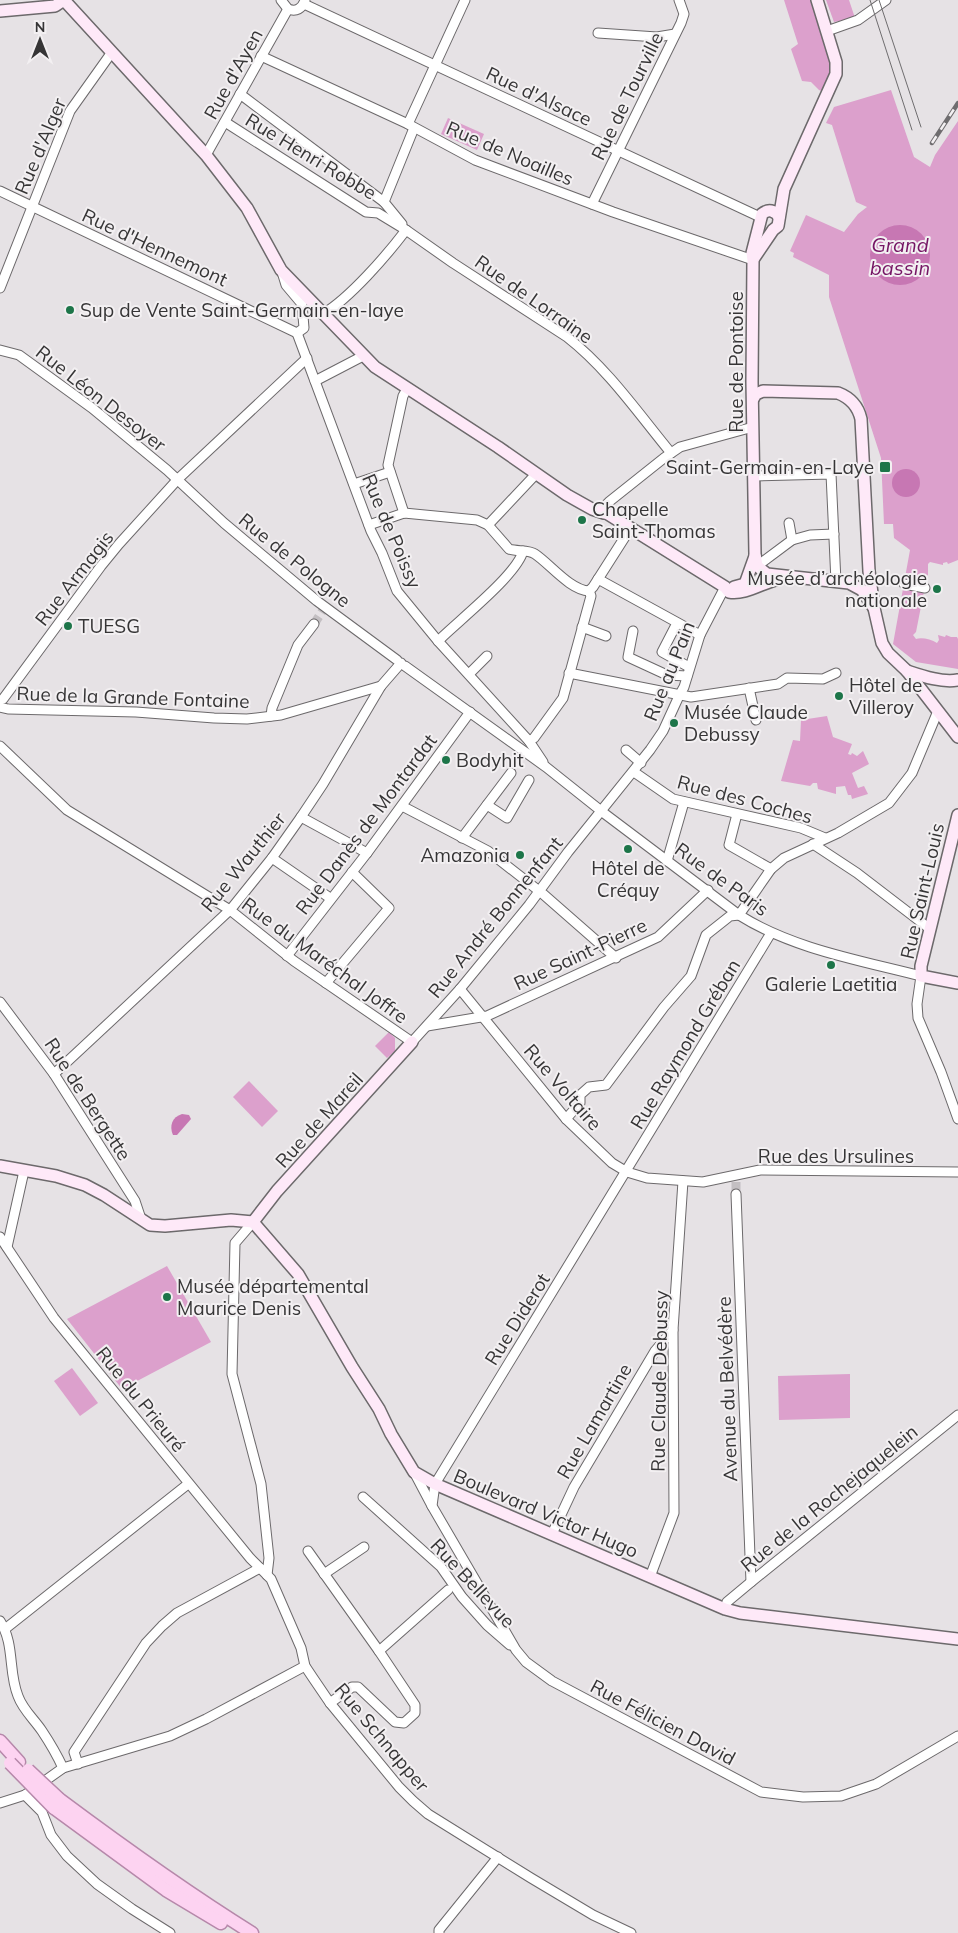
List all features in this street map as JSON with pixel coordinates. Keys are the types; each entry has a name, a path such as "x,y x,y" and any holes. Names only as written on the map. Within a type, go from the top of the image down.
{"main road":[{"path":"32,8 44,0"},
{"path":"0,11 55,6 64,0 206,155 247,208 281,270 375,367 498,447 535,465 542,474 594,503 604,513 725,587 729,592 735,593 785,577"},
{"path":"817,0 827,31"},
{"name":"Rue de Pontoise","path":"779,217 784,189 836,74 836,62 827,31"},
{"name":"Rue de Pontoise","path":"725,587 737,587 745,584 755,560 753,427 754,260 752,253 763,217 773,201 784,189"},
{"path":"754,260 773,230 778,226 779,217 775,212 763,217 764,229 773,230"},
{"path":"753,378 757,386 765,391"},
{"path":"753,399 756,394 765,391 838,393 851,400 858,410 861,419 869,571 874,608 882,643 888,654 907,671 958,737"},
{"path":"755,560 766,574 849,584 862,590 874,608"},
{"path":"849,584 861,580 869,571"},
{"path":"907,671 939,679 958,680"},
{"path":"922,690 939,679"},
{"name":"Rue Saint-Louis","path":"921,976 921,966 958,815"},
{"path":"921,976 958,983"},
{"name":"Rue de Mareil","path":"253,1222 277,1191 412,1042"},
{"path":"2,1167 56,1176 85,1185 150,1224 159,1226 231,1220 253,1222"},
{"name":"Boulevard Victor Hugo","path":"253,1222 298,1274 352,1367 379,1409 391,1434 414,1472 435,1484 725,1609 748,1614 958,1639"},
{"path":"0,1741 15,1762 57,1803 166,1890 236,1933"},
{"path":"0,1752 15,1762"},
{"path":"57,1803 105,1833 252,1933"}],"street":[{"path":"281,0 288,9 298,9 304,2"},
{"path":"384,202 435,65 465,0"},
{"name":"Rue de Tourville","path":"592,204 620,151 684,14 680,0"},
{"path":"827,31 858,20 886,0"},
{"name":"Rue d'Alsace","path":"304,2 763,217"},
{"name":"Rue d'Ayen","path":"206,155 288,9"},
{"path":"598,33 657,37 675,34"},
{"name":"Rue d'Alger","path":"0,288 70,111 112,52"},
{"name":"Rue de Noailles","path":"261,56 411,126 476,160 592,204 754,260"},
{"path":"240,94 384,202 406,230 366,277 330,310 323,314"},
{"name":"Rue Henri Robbe","path":"225,122 366,212 378,213 406,230"},
{"name":"Rue d'Hennemont","path":"0,191 300,330"},
{"name":"Rue de Lorraine","path":"406,230 583,350 635,406 671,453"},
{"name":"Rue de Poissy","path":"281,270 286,285 302,304 300,330 307,358 396,592 438,641 529,740 546,767"},
{"name":"Rue Léon Desoyer","path":"0,350 19,354 35,365 111,423 178,480"},
{"path":"315,381 363,356"},
{"name":"Rue Armagis","path":"0,700 101,566 178,480 307,358"},
{"path":"404,513 388,465 403,396 407,389"},
{"path":"604,513 606,505 610,501 680,447 753,427"},
{"path":"354,484 390,472"},
{"path":"488,525 542,474"},
{"path":"754,476 831,474 836,582"},
{"name":"Rue de Pologne","path":"178,480 230,528 318,601 429,686 470,712 546,767"},
{"path":"369,525 404,513 478,520 488,525 508,549 534,553 563,577 580,588 589,590"},
{"path":"789,523 792,540"},
{"path":"589,590 598,580 630,529"},
{"path":"755,560 792,540 810,535 834,534"},
{"path":"438,641 504,579 521,558 523,551"},
{"path":"598,580 700,635"},
{"path":"904,584 924,588"},
{"name":"Rue au Pain","path":"601,811 641,763 663,731 684,687 700,635 725,587"},
{"path":"529,740 534,738 563,698 591,596 589,590"},
{"path":"677,623 662,652 688,671"},
{"path":"271,716 272,708 298,645 314,624"},
{"path":"582,627 606,636"},
{"path":"633,631 628,657 667,675 688,671"},
{"path":"469,674 487,656"},
{"name":"Rue Wauthier","path":"54,1074 230,910 272,858 301,817 323,784 381,686 401,663"},
{"path":"569,673 679,696 707,695 778,684 787,678 823,679 836,673"},
{"name":"Rue de la Grande Fontaine","path":"0,708 146,713 234,720 271,716 381,686"},
{"path":"749,688 756,720"},
{"path":"566,1119 580,1103 580,1096 589,1087 606,1085 664,1007 690,976 706,935 730,916 739,914 771,869 784,858 889,804 912,773 938,711"},
{"name":"Rue Danès de Montardat","path":"287,956 330,898 367,853 470,712"},
{"name":"Rue du Maréchal Joffre","path":"0,746 67,810 230,910 287,956 412,1042"},
{"path":"626,750 641,763"},
{"name":"Rue de Paris","path":"546,767 601,811 739,914 771,934 843,957 921,976"},
{"name":"Rue des Coches","path":"634,772 665,795 684,802 801,828 825,838"},
{"path":"462,838 511,773"},
{"path":"487,804 507,818 529,780"},
{"path":"667,860 684,802"},
{"path":"402,806 488,851 540,892 616,958"},
{"name":"Rue André Bonnenfant","path":"412,1042 460,989 540,892 568,852 601,811"},
{"path":"737,814 729,845 771,869"},
{"path":"301,817 367,853"},
{"path":"813,844 857,873 930,929"},
{"path":"272,858 330,898"},
{"path":"326,983 389,908 352,872"},
{"name":"Rue Saint-Pierre","path":"427,1026 487,1016 616,958 658,937 708,890"},
{"name":"Rue Raymond Gréban","path":"627,1172 771,934"},
{"path":"921,976 917,1004 918,1018 941,1072 958,1119"},
{"name":"Rue Voltaire","path":"460,989 566,1119 612,1163 627,1172"},
{"name":"Rue de Bergette","path":"0,1002 54,1074 135,1201 141,1219"},
{"path":"0,1017 7,1010"},
{"name":"Rue des Ursulines","path":"627,1172 647,1178 703,1182 736,1179 760,1170 958,1172"},
{"path":"7,1247 24,1171"},
{"name":"Rue Diderot","path":"435,1484 627,1172"},
{"name":"Rue Claude Debussy","path":"650,1577 674,1513 673,1330 683,1181"},
{"name":"Avenue du Belvédère","path":"736,1194 751,1582"},
{"path":"253,1222 235,1243 232,1374 260,1484 269,1558 267,1575"},
{"name":"Rue du Prieuré","path":"0,1236 54,1318 188,1484 267,1575"},
{"name":"Rue Lamartine","path":"552,1534 574,1487 655,1351 673,1330"},
{"name":"Rue de la Rochejaquelein","path":"725,1609 728,1602 751,1582 958,1415"},
{"name":"Rue Félicien David","path":"414,1472 516,1650 526,1662 552,1681 761,1792 803,1797 841,1796 876,1784 958,1736"},
{"path":"63,1768 46,1738 19,1698 14,1685 10,1643 2,1625 188,1484"},
{"path":"432,1506 435,1484"},
{"name":"Rue Bellevue","path":"363,1497 441,1567 456,1590 480,1618 516,1650"},
{"path":"324,1574 364,1547"},
{"path":"308,1550 415,1705 415,1713 404,1723 396,1722 358,1687 352,1687 330,1703"},
{"path":"78,1764 74,1752 146,1643 177,1613 260,1568"},
{"name":"Rue Schnapper","path":"267,1575 271,1579 301,1648 305,1666 330,1703 398,1786 413,1801 428,1814 498,1857 593,1914 631,1933"},
{"path":"379,1651 448,1590"},
{"path":"0,1803 25,1795 63,1768 170,1736 305,1666"},
{"path":"25,1795 42,1812 51,1835 67,1856 97,1884 170,1933"},
{"path":"439,1933 439,1930 498,1857"}],"shaded area":[{"path":"784,0 812,0 833,70 824,92 811,82 802,81 791,49 798,44"},
{"path":"826,0 849,0 855,18 834,22"},
{"path":"891,90 914,157 930,167 935,155 958,121 958,560 948,564 947,562 943,563 943,565 930,562 928,564 928,575 924,577 926,581 916,632 913,635 916,639 932,640 937,643 939,640 938,635 957,637 957,639 958,637 958,669 916,662 893,644 910,550 894,538 893,524 884,524 881,458 829,297 829,275 793,257 794,253 790,251 806,215 844,232 858,214 867,207 856,202 832,125 826,123 834,107"},
{"path":"448,118 484,134 477,150 441,134"},
{"path":"827,716 833,737 852,744 848,754 851,755 852,753 857,756 863,751 869,764 852,773 858,788 864,786 868,794 852,799 851,795 848,795 845,786 836,787 836,794 818,789 817,783 813,783 810,786 781,781 793,740 800,741 801,720"},
{"path":"389,1032 395,1038 395,1051 387,1058 375,1046"},
{"path":"249,1081 278,1111 262,1127 233,1097"},
{"name":"Musée départemental Maurice Denis","path":"167,1266 211,1342 122,1389 67,1319"},
{"path":"72,1368 98,1403 80,1416 54,1381"},
{"path":"850,1374 850,1418 779,1420 778,1376"}],"water":[{"name":"Grand bassin","path":"900,225 917,230 925,238 930,255 925,272 917,280 900,285 883,280 875,272 870,255 875,238 883,230"},
{"path":"906,469 916,473 920,483 916,493 906,497 896,493 892,483 896,473"},
{"path":"182,1114 189,1115 191,1119 177,1135 173,1135 172,1122"}],"tunnel":[{"path":"314,624 325,607"},
{"path":"736,1182 736,1194"}],"tram line":[{"path":"870,0 912,130"},
{"path":"879,0 921,127"}],"railway":[{"path":"932,143 958,103"}],"place":[{"name":"Sup de Vente Saint-Germain-en-laye","path":"70,310"},
{"name":"Saint-Germain-en-Laye","path":"885,467"},
{"name":"Chapelle Saint-Thomas","path":"582,520"},
{"name":"Musée d’archéologie nationale","path":"937,589"},
{"name":"TUESG","path":"68,626"},
{"name":"Hôtel de Villeroy","path":"839,696"},
{"name":"Musée Claude Debussy","path":"674,723"},
{"name":"Bodyhit","path":"446,760"},
{"name":"Hôtel de Créquy","path":"628,849"},
{"name":"Amazonia","path":"520,855"},
{"name":"Galerie Laetitia","path":"831,965"},
{"name":"Musée départemental Maurice Denis","path":"167,1297"}]}
